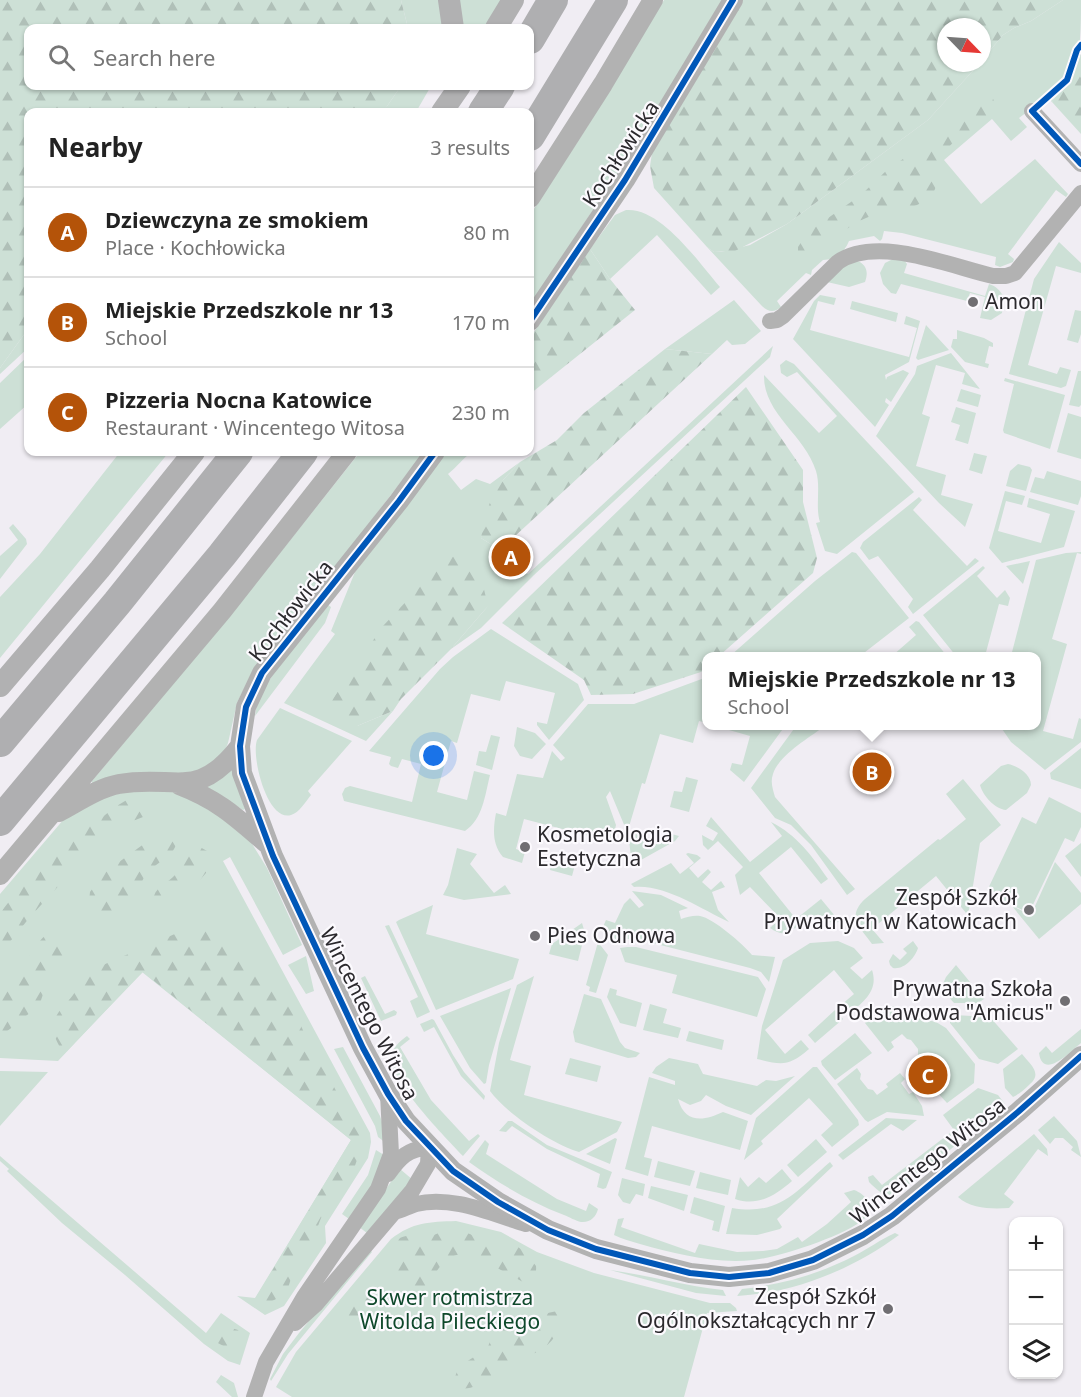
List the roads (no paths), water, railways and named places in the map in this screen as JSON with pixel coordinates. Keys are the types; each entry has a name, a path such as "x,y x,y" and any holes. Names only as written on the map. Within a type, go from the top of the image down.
{"highway":[{"path":"534,32 554,0"},
{"path":"534,129 613,0"},
{"path":"486,108 497,90"},
{"path":"4,737 117,603 235,456"},
{"path":"0,821 222,555 300,456"}],"main road":[{"path":"449,0 452,24"},
{"path":"498,24 513,0"},
{"path":"430,108 438,90"},
{"path":"445,108 457,90"},
{"path":"0,686 100,569 191,456"}],"street":[{"path":"534,192 653,0"},
{"name":"Kochłowicka","path":"534,315 631,170 733,0"},
{"path":"1032,111 1081,164"},
{"path":"770,321 783,316 838,262 863,252 885,250 899,252 993,276 1015,273 1081,193"},
{"path":"0,875 222,611 345,456"},
{"name":"Kochłowicka","path":"271,852 242,773 240,746 246,707 262,673 432,456"},
{"path":"49,817 95,792 116,785 140,782 197,782 212,775 240,746"},
{"path":"176,783 227,809 271,852"},
{"name":"Wincentego Witosa","path":"271,852 324,967 388,1094 406,1121 429,1147 453,1171 474,1187 548,1230 596,1249 690,1273 729,1277 769,1273 813,1260 863,1235 892,1216 1018,1112 1081,1056"},
{"path":"378,1189 391,1154 388,1094"},
{"path":"254,1397 266,1362 284,1335 304,1297 399,1159 412,1149 429,1147 428,1164 420,1179 316,1304 284,1335"},
{"path":"394,1212 418,1204 465,1205 548,1230"}],"place":[{"name":"Amon","path":"973,302"},
{"name":"Dziewczyna ze smokiem","path":"511,557"},
{"name":"Miejskie Przedszkole nr 13","path":"872,772"},
{"name":"Kosmetologia Estetyczna","path":"525,847"},
{"name":"Zespół Szkół Prywatnych w Katowicach","path":"1029,910"},
{"name":"Pies Odnowa","path":"535,936"},
{"name":"Prywatna Szkoła Podstawowa \"Amicus\"","path":"1065,1001"},
{"name":"Pizzeria Nocna Katowice","path":"928,1075"},
{"name":"Zespół Szkół Ogólnokształcących nr 7","path":"888,1309"}],"park label":[{"name":"Skwer rotmistrza Witolda Pileckiego","path":"450,1310"}]}
